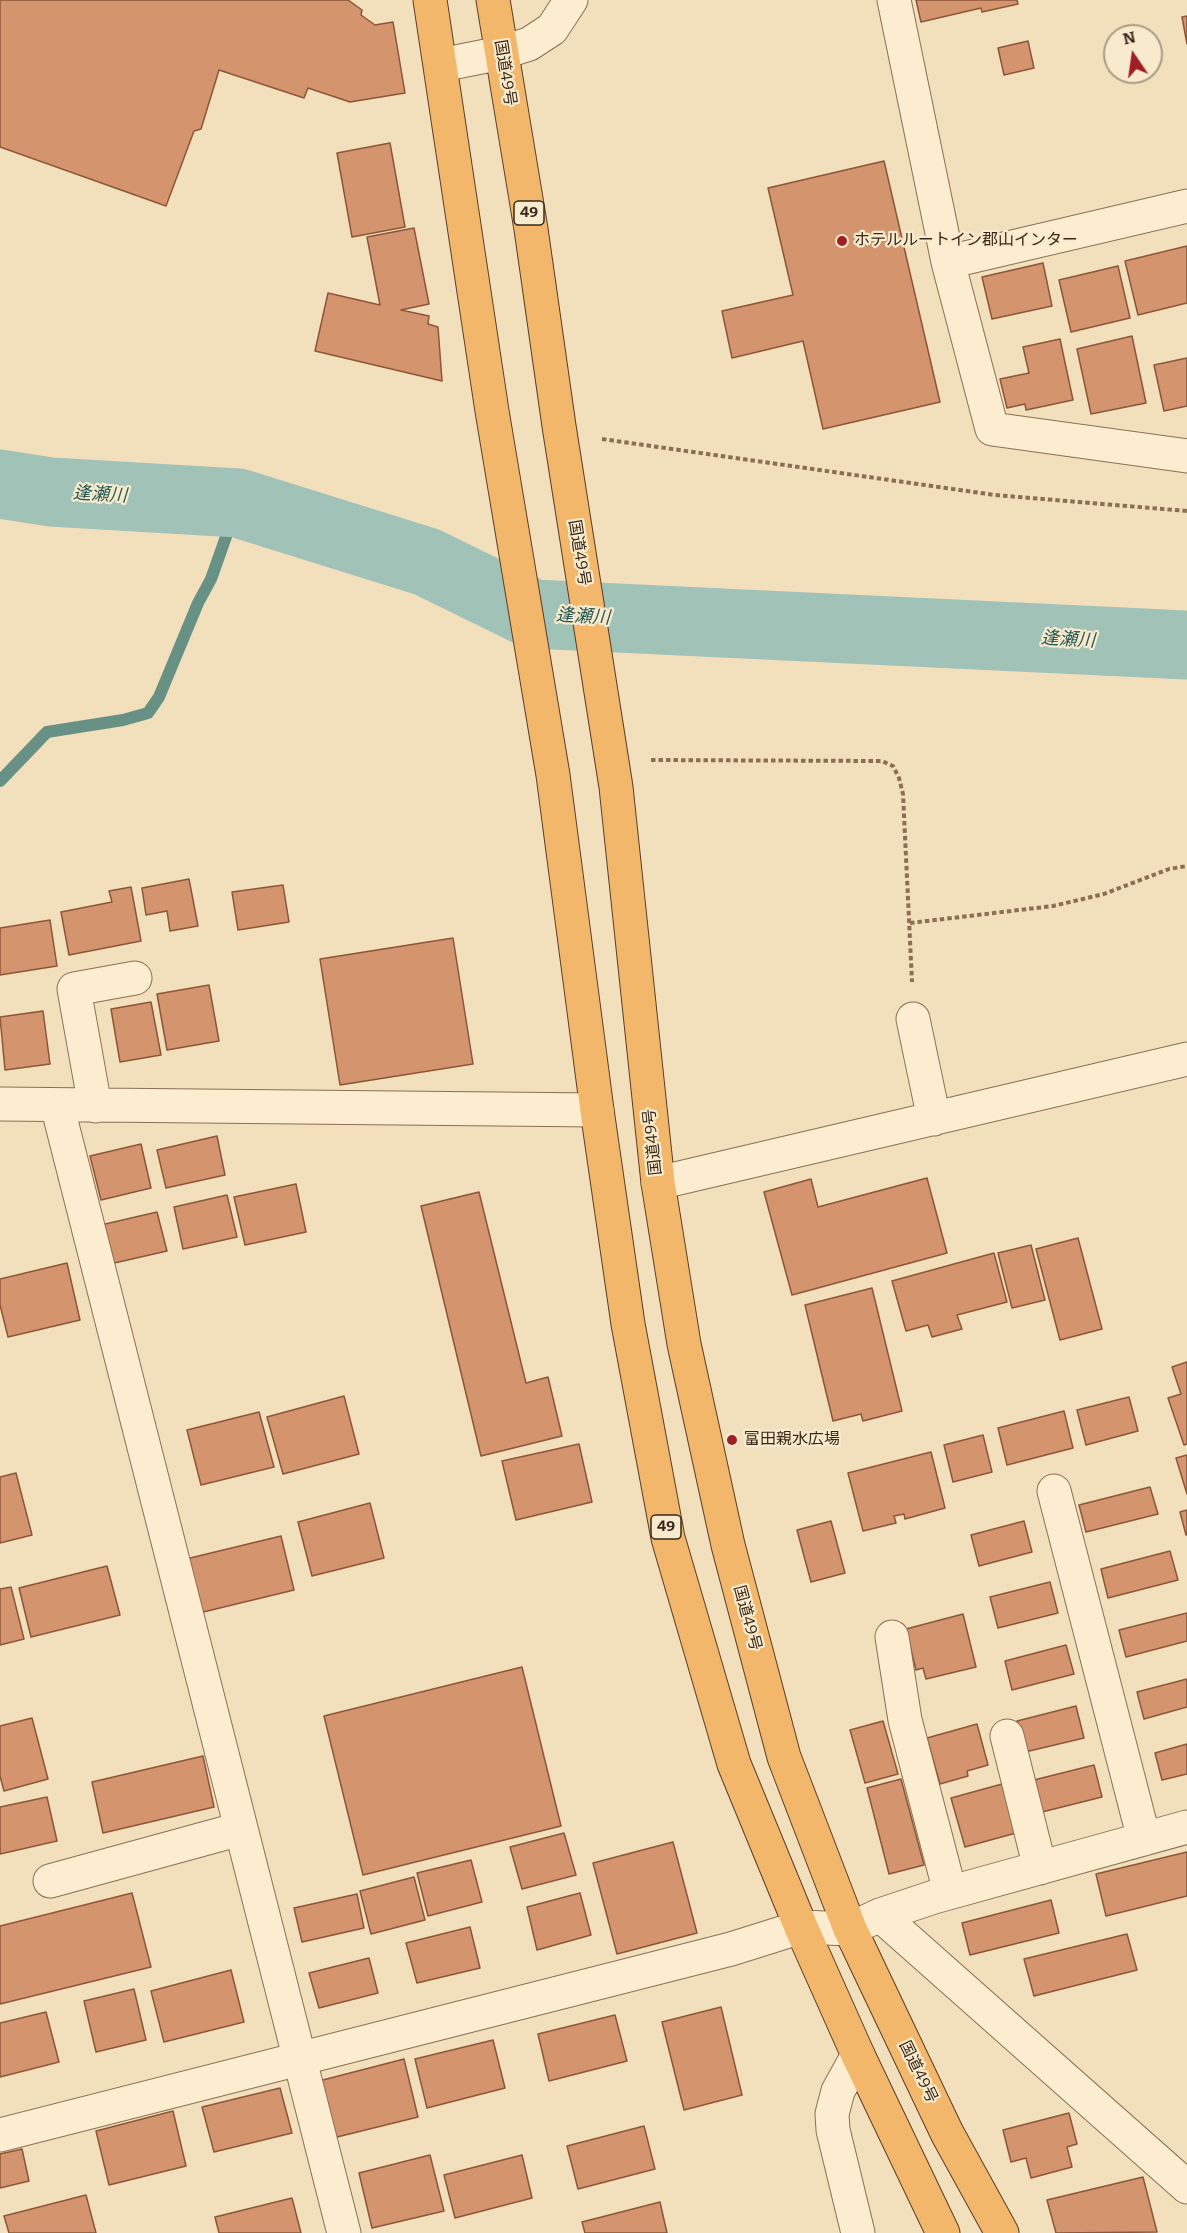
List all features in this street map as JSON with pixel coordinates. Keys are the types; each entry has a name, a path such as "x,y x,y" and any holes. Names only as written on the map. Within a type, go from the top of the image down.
{"highway":[{"name":"49","path":"430,0 492,411 553,775 628,1324 668,1538 734,1764 801,1927 858,2055 943,2233"},
{"name":"国道49号","path":"493,0 531,229 559,426 616,787 658,1183 684,1344 728,1545 784,1757 850,1929 947,2133 1002,2233"}],"street":[{"path":"441,65 501,53 529,44 552,28 571,0"},
{"path":"894,0 948,262 992,429 1187,456"},
{"path":"948,262 1187,206"},
{"path":"95,1106 74,989 135,978"},
{"path":"914,1019 934,1119"},
{"path":"658,1183 1187,1059"},
{"path":"0,1104 597,1110"},
{"path":"57,1106 344,2233"},
{"path":"1054,1491 1144,1839"},
{"path":"892,1637 905,1720 950,1892"},
{"path":"1007,1736 1040,1868"},
{"path":"0,2135 730,1949 801,1927 850,1929 880,1915 950,1892 1187,1827"},
{"path":"50,1881 240,1830"},
{"path":"880,1915 1187,2187"},
{"path":"858,2055 838,2091 832,2114 833,2130 858,2233"}],"path":[{"path":"602,439 995,495 1187,511"},
{"path":"651,760 882,761 893,766 903,794 914,1019"},
{"path":"910,923 1053,906 1104,894 1169,869 1187,866"}],"building":[{"path":"0,0 348,0 362,10 361,15 375,25 393,22 405,93 350,102 308,88 304,98 219,70 201,129 194,131 166,206 0,147"},
{"path":"916,0 1017,0 1018,4 982,12 981,8 921,22"},
{"path":"1187,16 1187,44 1182,17"},
{"path":"1028,41 1034,68 1004,75 998,48"},
{"path":"390,143 405,227 352,237 337,153"},
{"name":"ホテルルートイン郡山インター","path":"884,161 940,402 823,429 803,341 732,358 722,311 793,295 768,188"},
{"path":"414,228 429,304 401,310 429,316 428,324 438,327 442,381 315,351 328,293 380,305 367,237"},
{"path":"1187,246 1187,303 1138,315 1125,261"},
{"path":"1043,263 1052,306 992,319 982,277"},
{"path":"1118,266 1130,318 1071,332 1059,280"},
{"path":"1132,336 1146,403 1091,414 1077,349"},
{"path":"1060,339 1073,400 1026,410 1025,404 1007,408 1000,379 1029,373 1023,347"},
{"path":"1187,358 1187,406 1164,411 1154,365"},
{"path":"189,879 198,926 170,931 167,911 146,915 142,888"},
{"path":"283,885 289,922 238,930 232,892"},
{"path":"131,887 141,941 69,955 61,912 112,902 109,891"},
{"path":"50,920 57,966 0,975 0,928"},
{"path":"453,938 473,1064 340,1085 320,959"},
{"path":"209,985 219,1041 167,1050 157,994"},
{"path":"151,1002 161,1055 120,1062 111,1009"},
{"path":"43,1011 50,1064 5,1070 0,1017"},
{"path":"217,1136 225,1175 166,1188 157,1150"},
{"path":"141,1144 151,1188 101,1200 90,1156"},
{"path":"927,1178 947,1253 792,1295 764,1192 811,1179 818,1207"},
{"path":"296,1184 306,1232 245,1245 234,1197"},
{"path":"479,1192 526,1383 548,1377 562,1436 481,1456 421,1206"},
{"path":"227,1195 237,1237 183,1249 174,1207"},
{"path":"157,1212 167,1251 110,1264 101,1225"},
{"path":"1078,1238 1102,1329 1060,1340 1036,1249"},
{"path":"1031,1245 1045,1300 1012,1308 998,1253"},
{"path":"994,1253 1007,1302 957,1315 962,1329 932,1337 928,1325 906,1331 892,1281"},
{"path":"67,1263 80,1320 8,1337 0,1305 0,1279"},
{"path":"872,1288 902,1411 863,1421 861,1414 833,1421 805,1305"},
{"path":"1187,1362 1187,1444 1184,1445 1168,1398 1181,1394 1172,1367"},
{"path":"344,1396 359,1454 283,1474 267,1417"},
{"path":"1129,1397 1138,1431 1086,1445 1077,1410"},
{"path":"1064,1411 1073,1448 1007,1465 998,1428"},
{"path":"259,1412 274,1467 201,1485 187,1430"},
{"path":"983,1435 992,1472 953,1482 944,1445"},
{"path":"579,1444 592,1502 516,1520 502,1461"},
{"path":"931,1452 945,1508 905,1519 904,1514 894,1516 896,1523 863,1531 848,1473"},
{"path":"1187,1455 1187,1494 1176,1458"},
{"path":"16,1473 32,1535 0,1543 0,1477"},
{"path":"1150,1487 1158,1514 1086,1532 1079,1505"},
{"path":"370,1503 384,1558 312,1576 298,1522"},
{"path":"1187,1510 1187,1535 1186,1535 1180,1512"},
{"path":"831,1521 845,1573 811,1582 797,1530"},
{"path":"1024,1521 1032,1552 979,1566 971,1535"},
{"path":"281,1536 294,1590 195,1614 182,1560"},
{"path":"1170,1551 1178,1580 1108,1598 1101,1569"},
{"path":"107,1566 120,1615 31,1637 19,1588"},
{"path":"1050,1582 1058,1613 998,1628 990,1597"},
{"path":"11,1587 24,1639 0,1645 0,1589"},
{"path":"1187,1613 1187,1641 1126,1657 1119,1630"},
{"path":"963,1614 976,1667 926,1679 923,1668 916,1670 906,1629"},
{"path":"1066,1645 1074,1674 1012,1690 1005,1661"},
{"path":"522,1667 561,1826 363,1875 324,1716"},
{"path":"1187,1679 1187,1707 1144,1719 1137,1692"},
{"path":"1076,1706 1084,1738 1025,1752 1017,1721"},
{"path":"32,1718 48,1779 4,1791 0,1776 0,1726"},
{"path":"883,1721 898,1774 865,1783 850,1730"},
{"path":"977,1724 988,1765 967,1771 968,1776 940,1784 927,1738"},
{"path":"1187,1744 1187,1774 1162,1780 1155,1753"},
{"path":"203,1756 214,1807 103,1833 92,1782"},
{"path":"1094,1765 1102,1797 1038,1813 1030,1781"},
{"path":"901,1779 924,1865 889,1874 867,1788"},
{"path":"1002,1784 1016,1833 965,1847 951,1798"},
{"path":"47,1797 57,1841 0,1854 0,1807"},
{"path":"564,1833 576,1875 522,1889 510,1847"},
{"path":"673,1842 697,1933 617,1954 593,1863"},
{"path":"1187,1852 1187,1896 1106,1916 1096,1874"},
{"path":"471,1860 482,1902 428,1916 417,1873"},
{"path":"414,1877 425,1920 371,1934 360,1891"},
{"path":"132,1893 151,1967 0,2004 0,1926"},
{"path":"580,1893 591,1935 537,1950 527,1907"},
{"path":"357,1894 364,1928 302,1942 294,1908"},
{"path":"1051,1900 1059,1933 970,1955 962,1923"},
{"path":"470,1927 480,1968 417,1983 406,1943"},
{"path":"1127,1934 1137,1970 1034,1996 1024,1959"},
{"path":"369,1958 378,1993 319,2008 309,1973"},
{"path":"231,1970 244,2022 164,2042 151,1991"},
{"path":"134,1989 146,2040 96,2052 84,2001"},
{"path":"721,2007 742,2095 684,2110 662,2022"},
{"path":"46,2012 59,2062 0,2077 0,2023"},
{"path":"615,2015 627,2061 549,2081 538,2034"},
{"path":"493,2040 505,2088 427,2108 415,2059"},
{"path":"404,2059 418,2117 333,2138 319,2081"},
{"path":"280,2088 292,2133 214,2152 202,2107"},
{"path":"173,2111 186,2166 109,2185 96,2131"},
{"path":"1069,2113 1077,2144 1067,2147 1072,2167 1031,2178 1026,2158 1011,2162 1003,2130"},
{"path":"644,2126 655,2169 578,2189 567,2146"},
{"path":"22,2149 29,2181 0,2188 0,2154"},
{"path":"430,2155 444,2211 372,2228 359,2173"},
{"path":"522,2155 532,2198 455,2218 444,2175"},
{"path":"1143,2177 1157,2232 1056,2233 1047,2200"},
{"path":"86,2195 96,2233 9,2233 4,2216"},
{"path":"292,2198 301,2233 219,2233 215,2217"},
{"path":"660,2202 667,2233 585,2233 582,2222"}],"waterway":[{"name":"逢瀬川","path":"0,484 51,492 238,503 427,562 533,614 1187,645"},
{"path":"0,781 47,732 123,720 148,713 159,697 198,603 211,579 238,503"}],"place":[{"name":"ホテルルートイン郡山インター","path":"842,241"},
{"name":"富田親水広場","path":"732,1440"}]}
